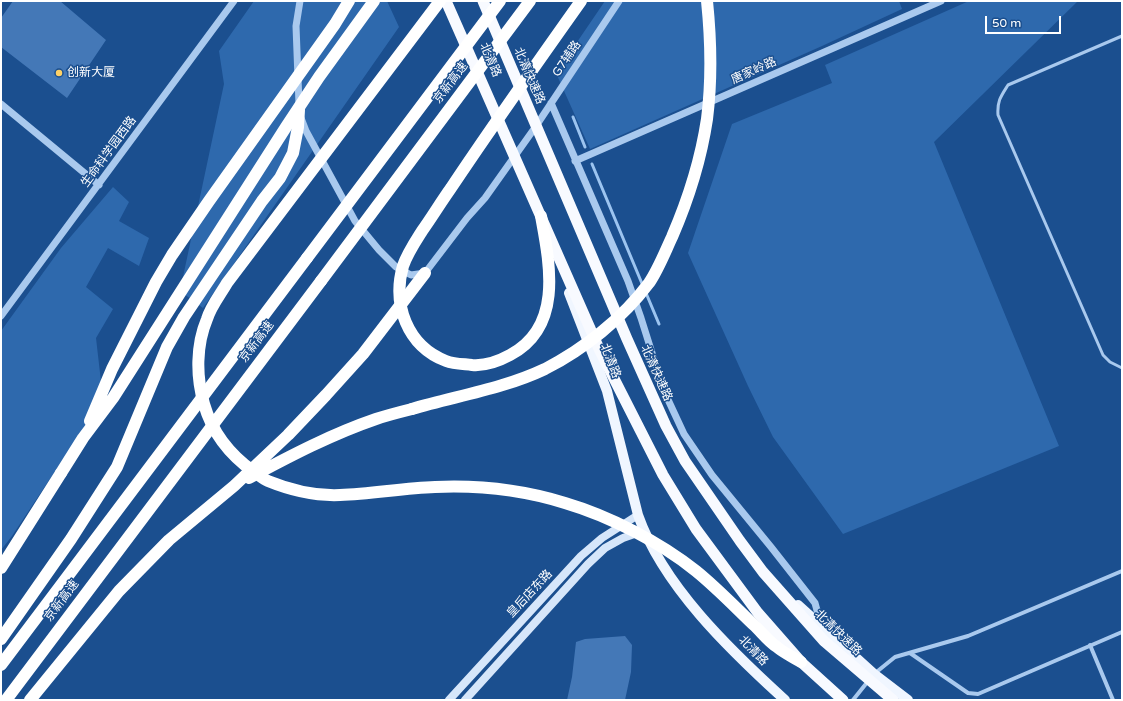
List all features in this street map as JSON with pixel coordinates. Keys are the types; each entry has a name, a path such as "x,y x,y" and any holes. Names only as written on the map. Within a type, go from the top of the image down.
{"highway":[{"path":"83,438 112,369 156,282 172,255 335,24 349,1"},
{"path":"1,568 83,438 113,398 319,77 374,1"},
{"path":"440,1 227,283 206,320 199,351 199,376 201,394 207,414 218,435 232,453 266,481 303,491 339,495 405,488 470,487 502,489 565,503 605,518 654,542 695,570 777,648 802,662"},
{"path":"446,1 600,351 663,475 696,529 758,613 802,662 843,700"},
{"name":"北清快速路","path":"483,1 627,339 666,426 685,461 763,572 824,641 893,700"},
{"name":"京新高速","path":"1,666 500,1"},
{"name":"京新高速","path":"6,700 530,1"},
{"path":"541,216 548,258 548,304 544,320 531,339 518,351 506,357 492,362 476,365 446,361 417,342 406,326 402,311 399,287 403,265 413,245 478,147 581,1"},
{"path":"234,486 307,448 376,419 498,386 544,369 590,342 626,309 649,282 679,221 692,186 707,118 710,79 710,26 707,1"},
{"path":"1,639 71,539 117,467 167,347 188,311 262,201 280,178 292,153 298,127 298,110"},
{"path":"30,700 119,591 169,540 234,486 288,435 326,395 363,354 425,273"}],"main road":[{"name":"北清路","path":"451,1 516,155 537,213 593,352 607,391 643,531 681,592 756,673 785,700"},
{"name":"北清路","path":"479,1 624,340 660,419 684,462 712,505 750,553 788,596 874,674 908,700"},
{"name":"皇后店东路","path":"449,700 581,556 602,538 638,515"},
{"name":"皇后店东路","path":"465,700 605,548 623,538 643,531"}],"street":[{"name":"生命科学园西路","path":"1,316 234,1"},
{"path":"300,1 296,26 298,110 306,131 355,221 379,250 396,267 411,276 425,273"},
{"name":"G7辅路","path":"425,273 467,218 485,198 516,155 619,1"},
{"name":"唐家岭路","path":"575,161 941,1"},
{"path":"551,103 628,281 664,391 684,434 712,475 815,603 822,627"},
{"path":"1,104 99,185"},
{"path":"853,700 874,674 895,657 968,636 1122,571"},
{"path":"910,652 968,693 978,694 1122,632"},
{"path":"1090,645 1113,700"}],"lane":[{"path":"1122,36 1008,85 1002,94 998,105 998,115 1103,355 1110,362 1122,368"}],"shaded area":[{"path":"254,1 387,1 399,27 203,308 180,291 224,84 219,51"},
{"path":"605,1 899,1 902,9 590,149 556,73"},
{"path":"969,1 1078,1 934,142 1059,446 843,534 773,437 748,386 688,253 732,124 832,83 825,65"},
{"path":"113,187 129,202 119,221 149,238 139,266 108,248 86,287 113,309 96,338 103,399 12,536 1,550 1,331 61,248"}],"building":[{"name":"创新大厦","path":"13,1 60,1 106,40 67,98 1,47 1,18"},
{"path":"625,636 632,645 631,672 625,700 567,700 572,677 576,642 585,639"}],"waterway":[{"path":"573,117 585,147"},
{"path":"592,164 643,286"},
{"path":"646,293 659,324"}],"place":[{"name":"创新大厦","path":"59,73"}]}
